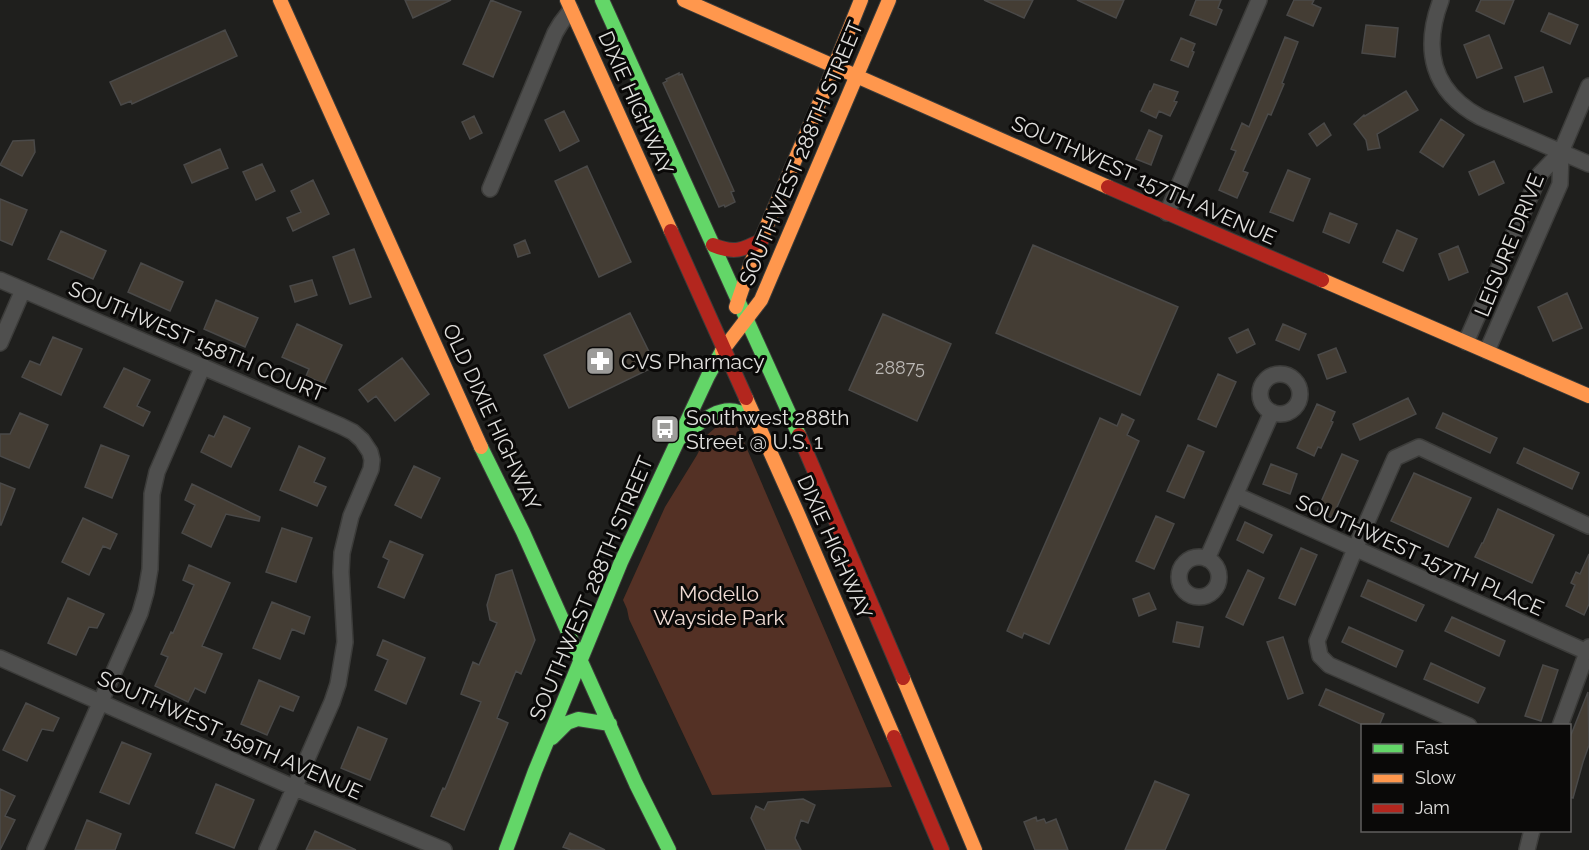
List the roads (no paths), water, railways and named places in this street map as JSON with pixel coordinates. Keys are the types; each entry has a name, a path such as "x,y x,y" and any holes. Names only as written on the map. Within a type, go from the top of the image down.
{"main road":[{"name":"OLD DIXIE HIGHWAY","path":"280,0 477,440 518,521 636,783 669,850"},
{"name":"DIXIE HIGHWAY","path":"602,0 817,477 975,850"},
{"name":"SOUTHWEST 157TH AVENUE","path":"684,0 1589,396"},
{"name":"SOUTHWEST 288TH STREET","path":"724,348 751,263 861,0"},
{"name":"SOUTHWEST 288TH STREET","path":"506,850 580,658 621,562 708,376 724,348 761,300 889,0"},
{"name":"DIXIE HIGHWAY","path":"569,5 818,559 942,850"},
{"path":"713,245 722,250 737,251 762,240"},
{"path":"679,439 714,414 723,411 738,412 756,422"},
{"path":"818,559 855,603"},
{"path":"899,699 914,704"},
{"path":"547,742 567,723 578,719 610,724"}],"street":[{"path":"1167,213 1259,0"},
{"path":"1441,0 1433,26 1431,49 1436,73 1450,94 1480,117 1589,164"},
{"path":"490,189 555,33 569,5"},
{"name":"LEISURE DRIVE","path":"1466,342 1540,174 1561,152 1589,86"},
{"name":"LEISURE DRIVE","path":"1487,351 1560,184 1561,152"},
{"name":"SOUTHWEST 158TH COURT","path":"0,280 341,426 362,440 370,452 371,469 351,516 342,553 340,572 345,642 338,684 295,788"},
{"path":"0,343 23,290"},
{"path":"35,850 140,613 150,569 152,494 158,472 203,366"},
{"path":"1207,559 1272,412"},
{"path":"1464,724 1329,665 1320,656 1317,641 1395,458 1419,447 1589,526"},
{"name":"SOUTHWEST 157TH PLACE","path":"1236,495 1588,649"},
{"path":"1561,724 1588,649"},
{"name":"SOUTHWEST 159TH AVENUE","path":"0,658 295,788 444,850"},
{"path":"267,850 295,788"},
{"path":"1527,850 1532,832"}],"place":[{"name":"CVS Pharmacy","path":"600,361"},
{"name":"Southwest 288th Street @ U.S. 1","path":"665,429"}],"park label":[{"name":"Modello Wayside Park","path":"719,605"}]}
